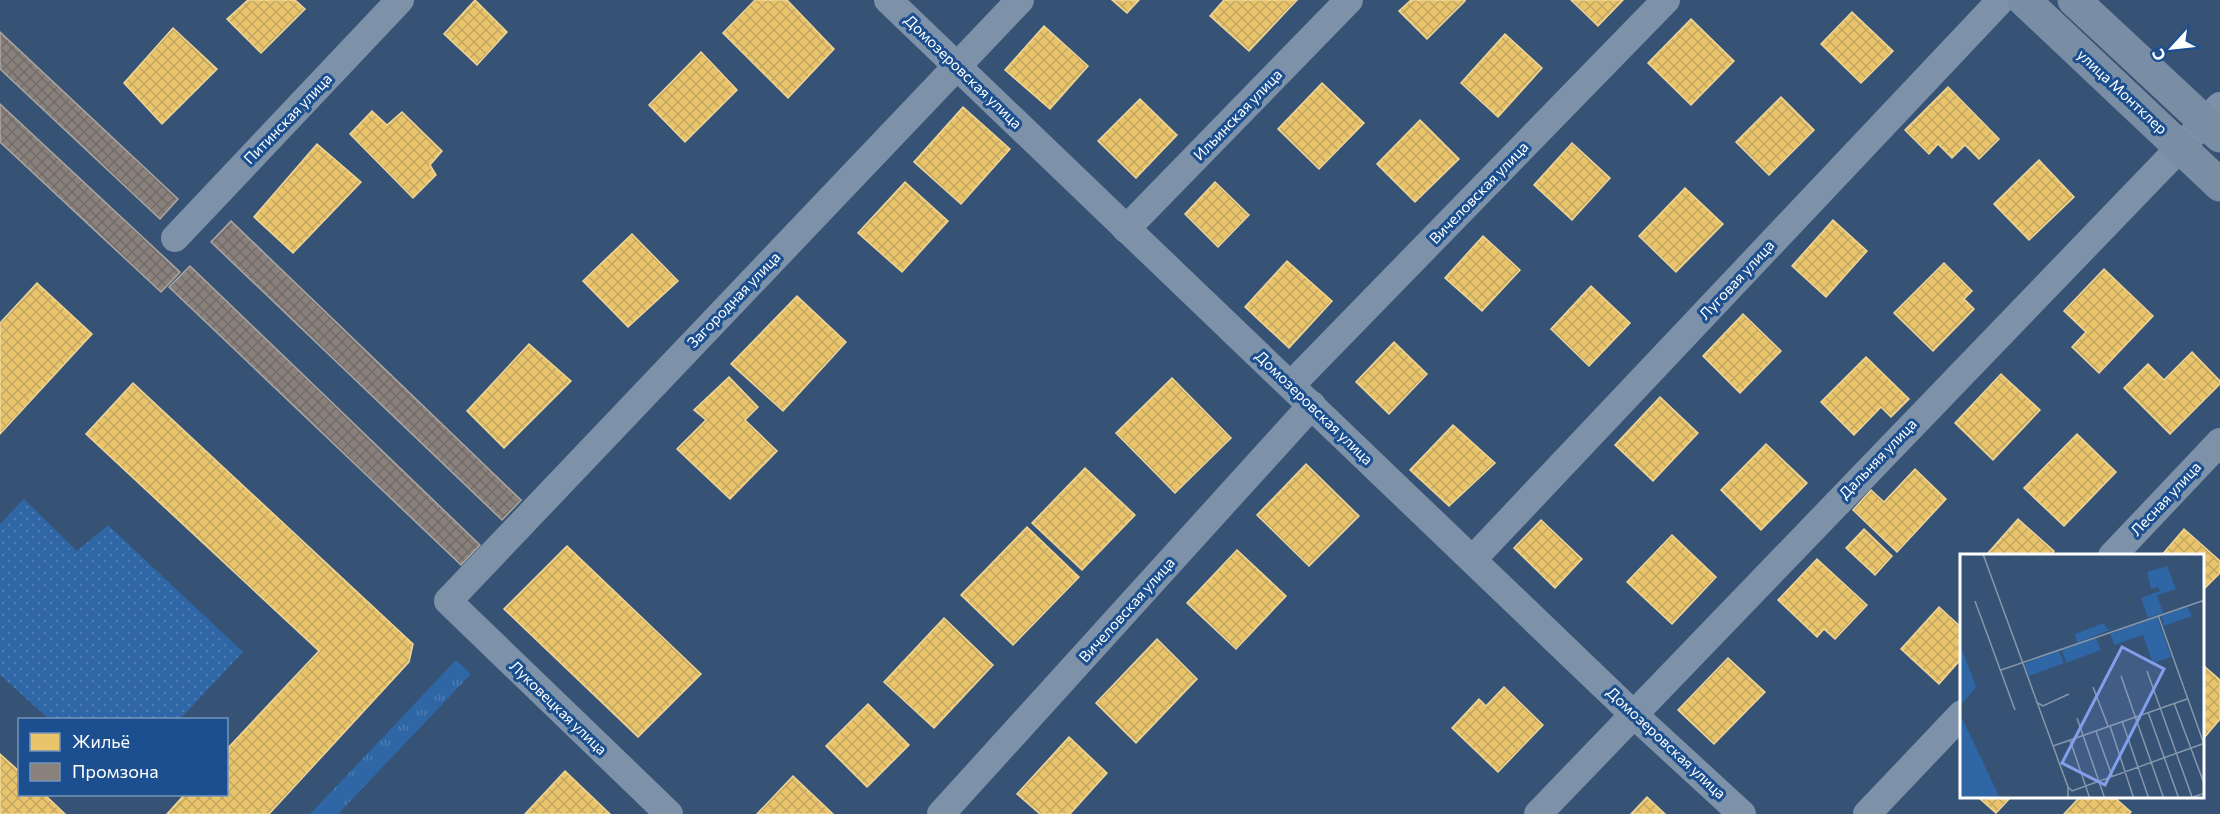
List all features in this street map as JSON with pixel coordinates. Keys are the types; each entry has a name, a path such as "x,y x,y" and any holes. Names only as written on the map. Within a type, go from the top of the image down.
{"street":[{"name":"Питинская улица","path":"175,238 400,0"},
{"name":"Домозеровская улица","path":"888,0 1632,713 1742,814"},
{"name":"Загородная улица","path":"448,601 1020,0"},
{"name":"Ильинская улица","path":"1126,229 1349,0"},
{"name":"Вичеловская улица","path":"1291,386 1666,0"},
{"name":"Луговая улица","path":"1473,559 2001,0"},
{"name":"улица Монтклер","path":"2024,0 2220,185"},
{"path":"2074,0 2215,121"},
{"name":"Дальняя улица","path":"1538,814 1632,713 2180,147 2215,121"},
{"name":"Вичеловская улица","path":"941,814 1312,405"},
{"name":"Лесная улица","path":"2114,554 2220,442"},
{"name":"Луковецкая улица","path":"448,601 669,814"},
{"path":"1867,814 1960,716"}],"green space":[{"path":"24,499 77,551 108,525 243,652 181,718 48,718 0,675 0,524"},
{"path":"456,660 471,674 338,814 310,814"}],"building: Жильё":[{"path":"248,0 295,0 305,9 261,53 227,19"},
{"path":"475,0 507,32 477,65 444,34"},
{"path":"755,0 787,0 834,49 788,98 723,33"},
{"path":"1112,0 1139,0 1127,13"},
{"path":"1224,0 1297,0 1249,51 1210,16"},
{"path":"1411,0 1465,1 1427,39 1399,11"},
{"path":"1571,0 1623,0 1598,26"},
{"path":"1852,12 1893,51 1861,83 1821,44"},
{"path":"1691,19 1734,61 1691,105 1648,63"},
{"path":"1044,26 1088,66 1050,109 1005,70"},
{"path":"173,28 217,69 162,124 124,83"},
{"path":"1505,34 1542,68 1498,117 1461,83"},
{"path":"701,52 737,90 685,142 649,105"},
{"path":"1322,83 1364,123 1319,169 1278,129"},
{"path":"1948,87 1999,139 1979,159 1965,145 1952,158 1938,144 1929,154 1905,130"},
{"path":"1781,97 1814,130 1769,175 1736,142"},
{"path":"1140,99 1177,135 1136,178 1098,141"},
{"path":"963,107 1010,149 961,204 914,162"},
{"path":"372,111 387,125 402,112 442,151 430,165 436,175 413,198 350,134"},
{"path":"1420,120 1459,159 1415,202 1377,164"},
{"path":"1572,143 1610,178 1572,220 1534,185"},
{"path":"317,144 361,182 293,253 254,217"},
{"path":"2039,160 2074,197 2029,240 1994,204"},
{"path":"905,182 948,221 902,272 858,233"},
{"path":"1215,182 1249,215 1218,247 1185,214"},
{"path":"1685,188 1723,224 1676,272 1639,236"},
{"path":"1833,220 1867,251 1826,297 1792,266"},
{"path":"632,234 678,281 628,327 583,281"},
{"path":"1483,236 1520,270 1482,311 1445,278"},
{"path":"1287,261 1332,301 1289,348 1245,307"},
{"path":"1944,263 1972,291 1964,299 1974,309 1933,351 1894,313"},
{"path":"2104,269 2153,316 2099,373 2072,347 2086,332 2064,311"},
{"path":"37,283 92,334 0,434 0,323"},
{"path":"1591,286 1630,323 1589,366 1551,329"},
{"path":"797,296 846,342 783,411 731,364"},
{"path":"1743,314 1781,351 1740,393 1703,356"},
{"path":"1394,342 1427,374 1389,414 1356,382"},
{"path":"529,344 571,381 504,448 467,411"},
{"path":"2192,352 2220,381 2220,384 2170,434 2124,388 2148,364 2164,380"},
{"path":"1866,357 1909,399 1891,417 1881,407 1854,435 1821,402"},
{"path":"2001,374 2040,410 1993,460 1955,423"},
{"path":"729,377 758,407 745,420 777,451 730,499 677,449 706,420 694,410"},
{"path":"1172,378 1231,438 1175,493 1116,433"},
{"path":"133,383 413,644 409,662 269,814 167,814 183,796 228,796 228,748 319,651 86,434"},
{"path":"1660,397 1698,433 1653,481 1615,445"},
{"path":"1453,425 1495,463 1449,506 1410,470"},
{"path":"2077,434 2116,472 2064,526 2024,488"},
{"path":"1766,444 1807,483 1761,530 1721,490"},
{"path":"1306,464 1359,516 1309,566 1257,515"},
{"path":"1085,468 1135,515 1082,570 1032,523"},
{"path":"1915,469 1946,499 1897,552 1853,510 1871,490 1884,502"},
{"path":"2018,519 2054,551 2052,554 1988,553"},
{"path":"1541,520 1582,559 1555,588 1514,548"},
{"path":"1027,527 1079,577 1013,645 961,595"},
{"path":"1864,529 1892,556 1875,575 1846,548"},
{"path":"2184,529 2220,561 2220,573 2205,588 2205,554 2163,554"},
{"path":"1672,535 1716,577 1672,624 1627,582"},
{"path":"567,546 701,674 638,737 504,609"},
{"path":"1237,550 1286,596 1236,649 1187,603"},
{"path":"1817,559 1867,605 1835,639 1824,629 1817,637 1778,600"},
{"path":"1939,607 1960,626 1960,660 1939,684 1901,649"},
{"path":"944,618 993,665 934,728 884,682"},
{"path":"1157,639 1197,679 1136,743 1096,703"},
{"path":"1728,658 1765,692 1714,744 1678,710"},
{"path":"2205,667 2220,680 2220,719 2205,737"},
{"path":"1504,687 1543,725 1498,772 1452,728 1479,699 1486,706"},
{"path":"868,704 909,745 867,787 826,746"},
{"path":"1069,737 1107,773 1070,814 1040,814 1017,794"},
{"path":"0,754 18,770 18,796 46,796 65,814 0,814"},
{"path":"565,771 610,814 525,814"},
{"path":"793,776 833,814 757,814"},
{"path":"1647,797 1665,814 1631,814"},
{"path":"1980,799 2009,799 1996,813"},
{"path":"2078,799 2116,799 2131,812 2129,814 2064,814"}],"building: Промзона":[{"path":"0,32 178,199 160,219 0,69"},
{"path":"0,104 180,272 161,292 0,142"},
{"path":"231,221 521,500 502,520 211,242"},
{"path":"190,266 480,545 461,565 169,287"}]}
